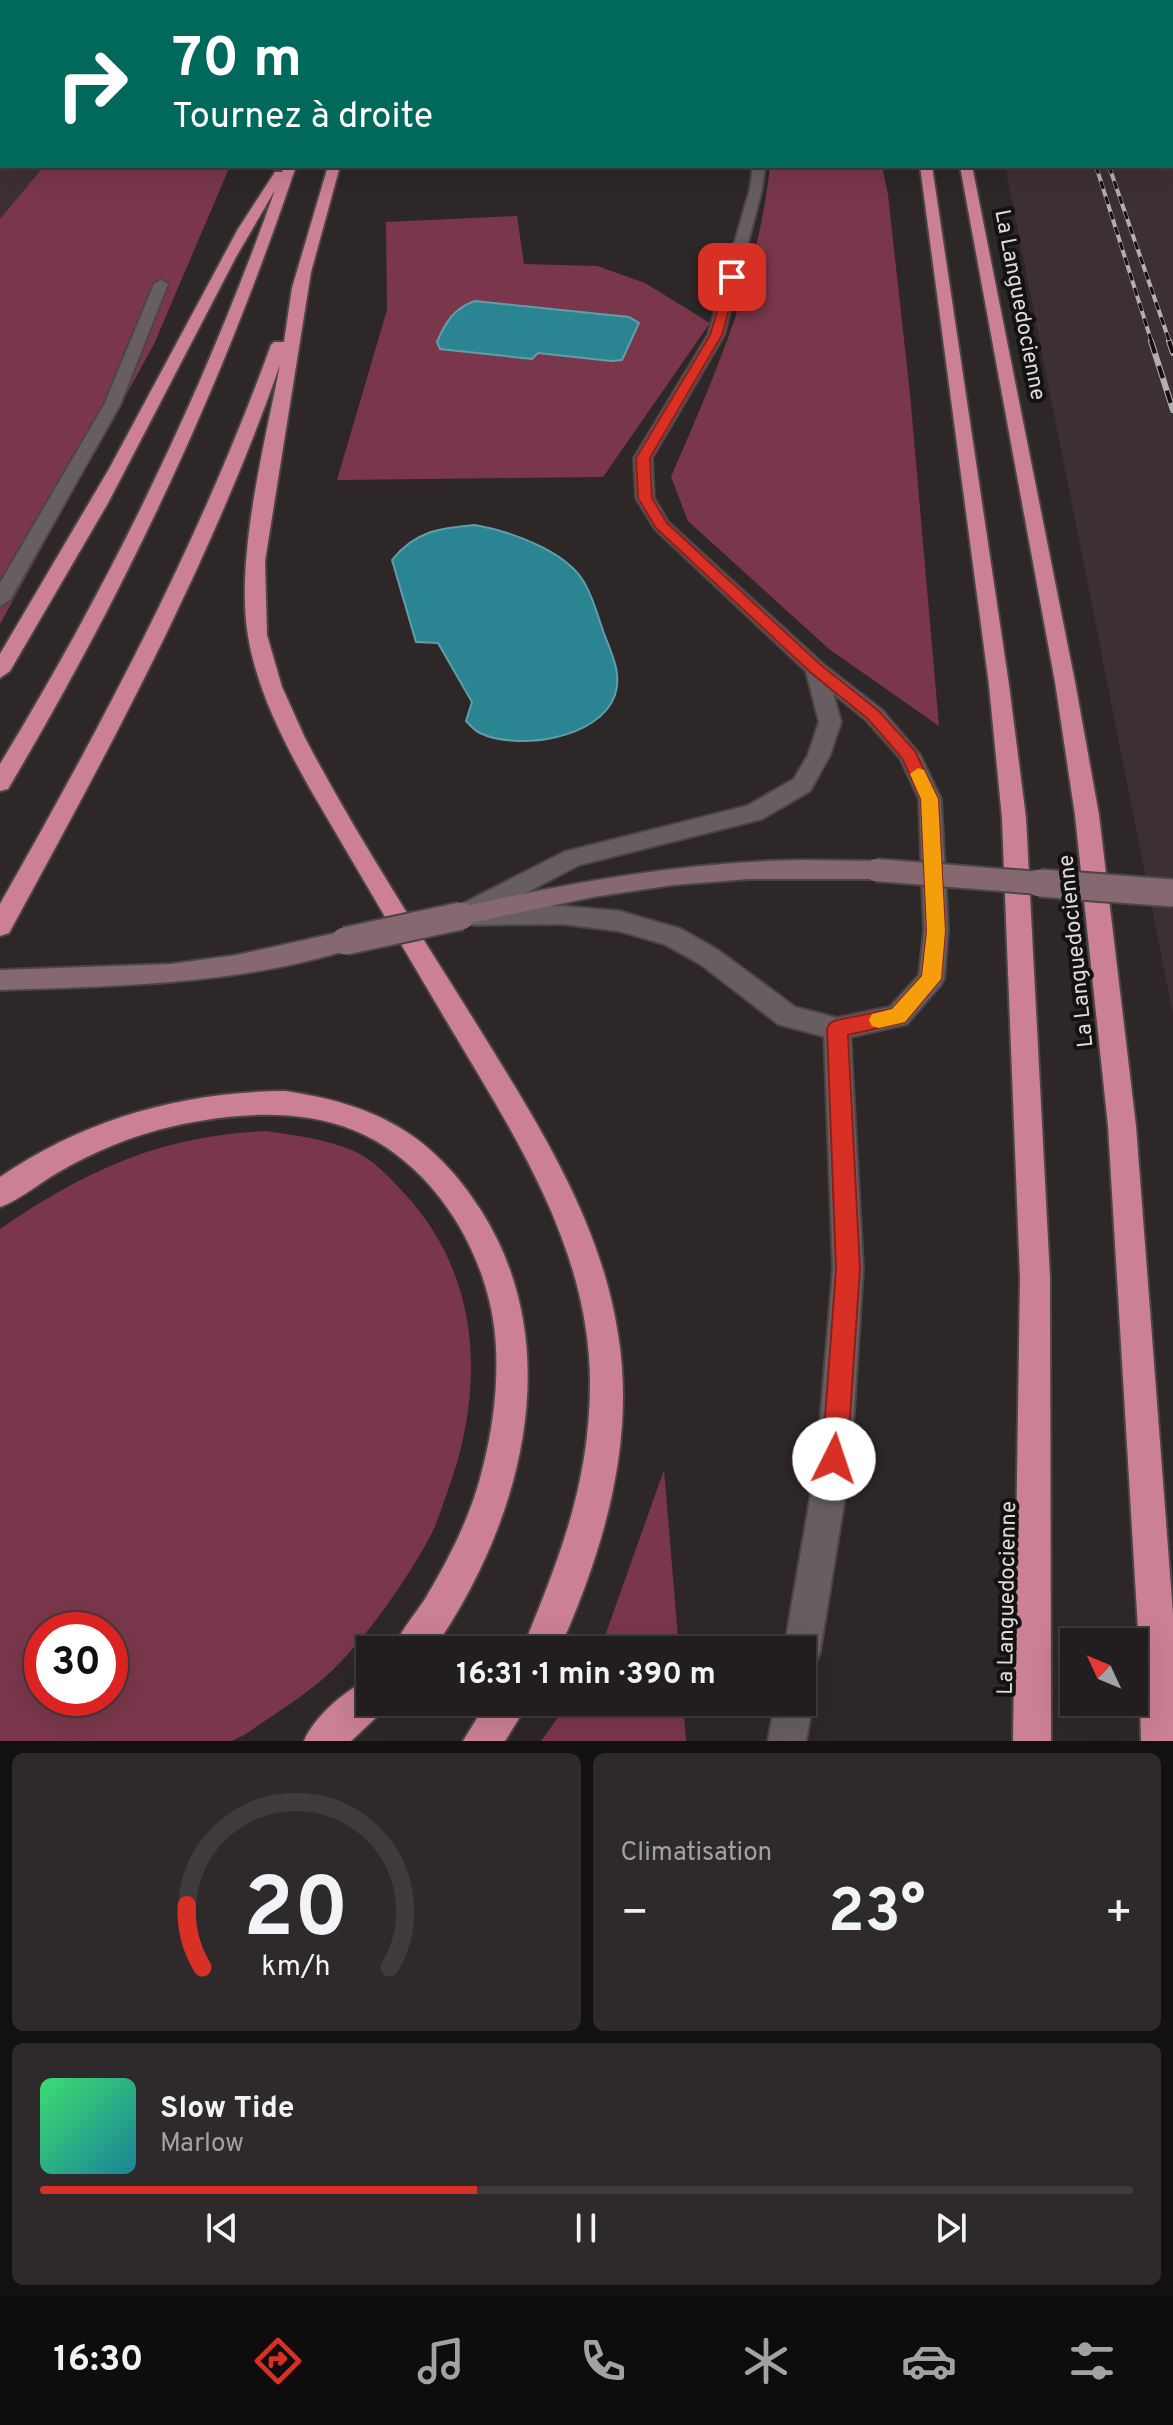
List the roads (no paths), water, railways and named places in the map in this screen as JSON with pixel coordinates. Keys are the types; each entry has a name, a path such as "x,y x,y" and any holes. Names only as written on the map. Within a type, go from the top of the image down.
{"highway":[{"path":"0,671 51,589 155,400 249,217 286,168"},
{"path":"0,783 91,627 169,475 223,354 287,168"},
{"path":"0,926 117,714 201,540 256,410 304,272 333,168"},
{"name":"La Languedocienne","path":"926,168 999,685 1017,862 1030,1101 1035,1278 1032,1741"},
{"name":"La Languedocienne","path":"966,168 1062,667 1087,815 1124,1156 1156,1631 1160,1741"},
{"path":"304,272 253,558 253,607 263,661 278,702 314,775 541,1160 582,1251 601,1325 606,1404 596,1481 575,1567 546,1636"},
{"path":"0,1194 45,1166 119,1130 187,1110 254,1101 314,1106 342,1113 390,1134 435,1168 472,1220 499,1279 512,1348 511,1386 499,1471 486,1514 470,1556 447,1599 421,1636"},
{"path":"323,1741 356,1711"},
{"path":"482,1741 500,1716"}],"main road":[{"path":"0,980 171,974 237,965 609,884 673,875 793,868 876,870 1173,893"}],"street":[{"path":"461,916 562,915 619,921 659,932 709,957 787,1016 837,1029 898,1016 931,979 936,931 930,799 909,755 874,715 816,669 661,525 645,498 643,458 716,335 756,189 759,168"},
{"path":"0,600 112,405 161,284"},
{"path":"461,916 572,858 754,813 802,785 819,755 830,722 816,669"},
{"path":"805,1636 834,1459 848,1269 837,1029"},
{"path":"787,1741 791,1716"}],"water":[{"path":"475,301 629,317 639,323 622,360 538,353 532,359 440,349 437,342 447,323 461,308"},
{"path":"475,525 519,537 549,551 573,569 586,585 617,672 615,695 606,710 593,722 556,737 535,740 515,741 480,733 466,721 472,702 438,643 416,642 392,560 419,537"}],"railway":[{"path":"1097,168 1152,343"},
{"path":"1110,168 1170,343"},
{"path":"1151,341 1173,410"},
{"path":"1169,341 1173,353"}]}
